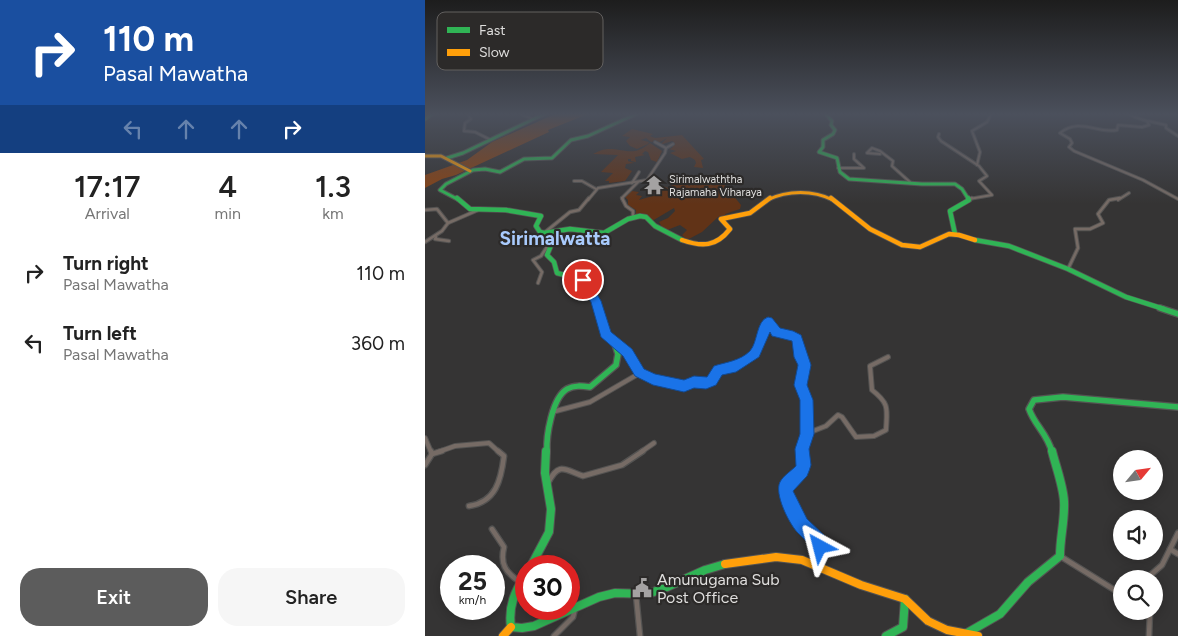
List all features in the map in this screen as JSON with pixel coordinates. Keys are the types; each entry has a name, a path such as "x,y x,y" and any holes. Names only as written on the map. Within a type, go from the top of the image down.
{"main road":[{"path":"447,158 463,153 480,144"},
{"path":"547,237 536,226 541,217 539,215 519,209 503,211 494,208 470,209 458,199 440,190 446,184 469,171 482,168 500,172 524,159 551,158 567,144"},
{"path":"823,144 819,152 836,158 842,175 849,179 911,184 957,185 969,199 963,206 950,211 955,234"},
{"path":"425,156 447,158 469,171"},
{"path":"547,237 572,229 601,233 633,218 647,218 654,225 681,239 705,247 719,241 728,234 730,229 721,219 724,217 750,213 757,209 762,202 773,197 810,191 833,199 867,227 904,245 917,248 923,247 948,234 955,234 1009,246 1068,268 1126,297 1178,314"},
{"path":"538,555 549,532 551,509 547,488 546,439 552,412 565,390 576,386 590,387 613,369 618,360 615,344 606,334 596,301 583,280 557,273 554,262 547,255 547,237"},
{"path":"967,633 1001,614 1028,582 1059,556 1061,536 1064,528 1064,500 1049,440 1032,418 1029,409 1034,400 1046,396 1178,407"},
{"path":"580,606 609,593 646,595 722,564 776,557 802,560 861,584 905,599 928,621 947,630 978,636"},
{"path":"515,594 509,606 508,618 511,627 518,630 527,629 548,620"},
{"path":"886,636 903,627 905,599"},
{"path":"503,636 511,627"}],"street":[{"path":"658,144 666,148"},
{"path":"538,283 542,272 533,260 541,256 550,226 570,212 579,210 596,190 608,184 647,180 664,158 666,148 673,144"},
{"path":"945,144 977,165 987,176 979,180 993,194 969,199"},
{"path":"977,165 981,155 978,144"},
{"path":"1071,144 1069,147 1073,151 1144,181 1178,199"},
{"path":"880,154 867,153 872,148 880,151 893,161 893,166 911,184"},
{"path":"838,168 864,168 854,159 854,154"},
{"path":"632,183 639,172"},
{"path":"575,181 582,181 596,190"},
{"path":"633,218 635,215 633,211 625,206 622,198 638,182"},
{"path":"1068,268 1078,248 1075,229 1090,229 1103,223 1098,214 1109,200 1117,200 1129,193"},
{"path":"425,210 437,209 447,224"},
{"path":"425,242 442,231 447,224 478,210"},
{"path":"447,224 435,240 449,242"},
{"path":"615,344 627,352 640,373 653,379 684,386 694,382 711,382 718,370 732,368 755,354 759,340 770,322 777,332 793,335 797,338 804,365 800,385 807,400 807,434 802,449 804,465 802,471 786,485 785,491 801,525 818,541 820,547 813,564"},
{"path":"807,434 826,426 838,416 842,417 856,437 875,436 886,430 887,405 884,399 872,390 870,366 888,357"},
{"path":"552,412 590,402 640,373"},
{"path":"425,438 432,454"},
{"path":"425,465 432,454 455,446 489,443 504,456 502,474 494,495 478,506 469,506"},
{"path":"547,488 553,474 561,469 568,468 583,476 613,469 654,443"},
{"path":"492,529 504,547 500,562 510,576 515,579"},
{"path":"1156,570 1162,565 1178,533"},
{"path":"1169,549 1178,554"},
{"path":"1059,556 1113,589"},
{"path":"636,595 640,636"},
{"path":"555,636 570,620"},
{"path":"1149,636 1150,620"}],"shaded area":[{"path":"490,144 524,144 425,188 425,175 467,160"},
{"path":"628,144 648,144 637,149"},
{"path":"651,144 662,151 657,162 651,160 648,152 645,151 642,154 645,155 635,157 636,162 628,159 628,161 634,163 626,164 625,168 632,171 625,181 609,183 609,181 605,181 613,173 601,172 618,155 593,154 606,149 634,151"},
{"path":"673,144 690,144 704,159 701,160 703,168 694,167 695,160 690,157 682,159 670,153 676,151 669,149 672,148"},
{"path":"699,178 714,181 720,179 741,205 740,209 725,214 726,216 718,217 702,232 687,240 682,235 687,230 680,225 667,230 659,222 668,218 675,211 674,208 652,221 648,216 636,217 636,210 628,205 628,200 625,197 632,191 639,192 636,195 642,196 639,200 656,195 655,192 647,193 655,187 662,186 668,188 675,183 685,181 689,186"}],"traffic: fast":[{"path":"447,158 482,144"},
{"path":"567,144 552,158 524,159 500,172 485,169 473,170 446,184 440,190 458,199 470,209 506,210 541,216 536,226 540,232 544,233 570,229 604,233 628,219 640,216 646,217 655,226 682,240"},
{"path":"823,144 819,152 837,158 840,172 849,179 922,184 955,184 962,189 969,200 950,211 955,234"},
{"path":"537,555 549,532 551,509 545,473 547,463 546,439 552,412 565,390 576,386 590,387 616,365 618,354 615,344 606,334 596,301 583,280 557,273 554,262 547,255 552,243 545,234"},
{"path":"975,240 1009,246 1068,269 1126,297 1178,314"},
{"path":"967,633 1000,614 1028,582 1060,556 1060,536 1064,528 1064,499 1049,440 1032,418 1029,409 1034,400 1063,397 1178,407"},
{"path":"580,606 610,593 648,594 715,566 725,564"},
{"path":"515,593 510,612 511,627 534,626 551,620"},
{"path":"886,636 903,627 905,599"}],"traffic: slow":[{"path":"425,156 441,156 470,171"},
{"path":"682,240 703,245 715,243 725,236 730,229 721,219 750,213 762,202 789,193 809,193 827,196 875,232 907,246 920,247 949,234 975,240"},
{"path":"725,564 776,557 802,560 861,585 905,599 928,621 947,630 978,636"},
{"path":"503,636 511,627"}],"place":[{"name":"Sirimalwaththa Rajamaha Viharaya","path":"654,185"},
{"name":"Amunugama Sub Post Office","path":"642,588"}],"district":[{"name":"Sirimalwatta","path":"555,238"}],"route":[{"path":"583,280 596,301 606,334 615,344 627,352 635,368 640,373 653,379 684,386 694,382 711,382 718,370 732,368 755,354 768,321 779,334 793,335 797,338 804,365 800,385 807,400 806,419 808,428 802,449 804,465 802,471 786,485 785,491 801,525 818,541 820,547"}]}
